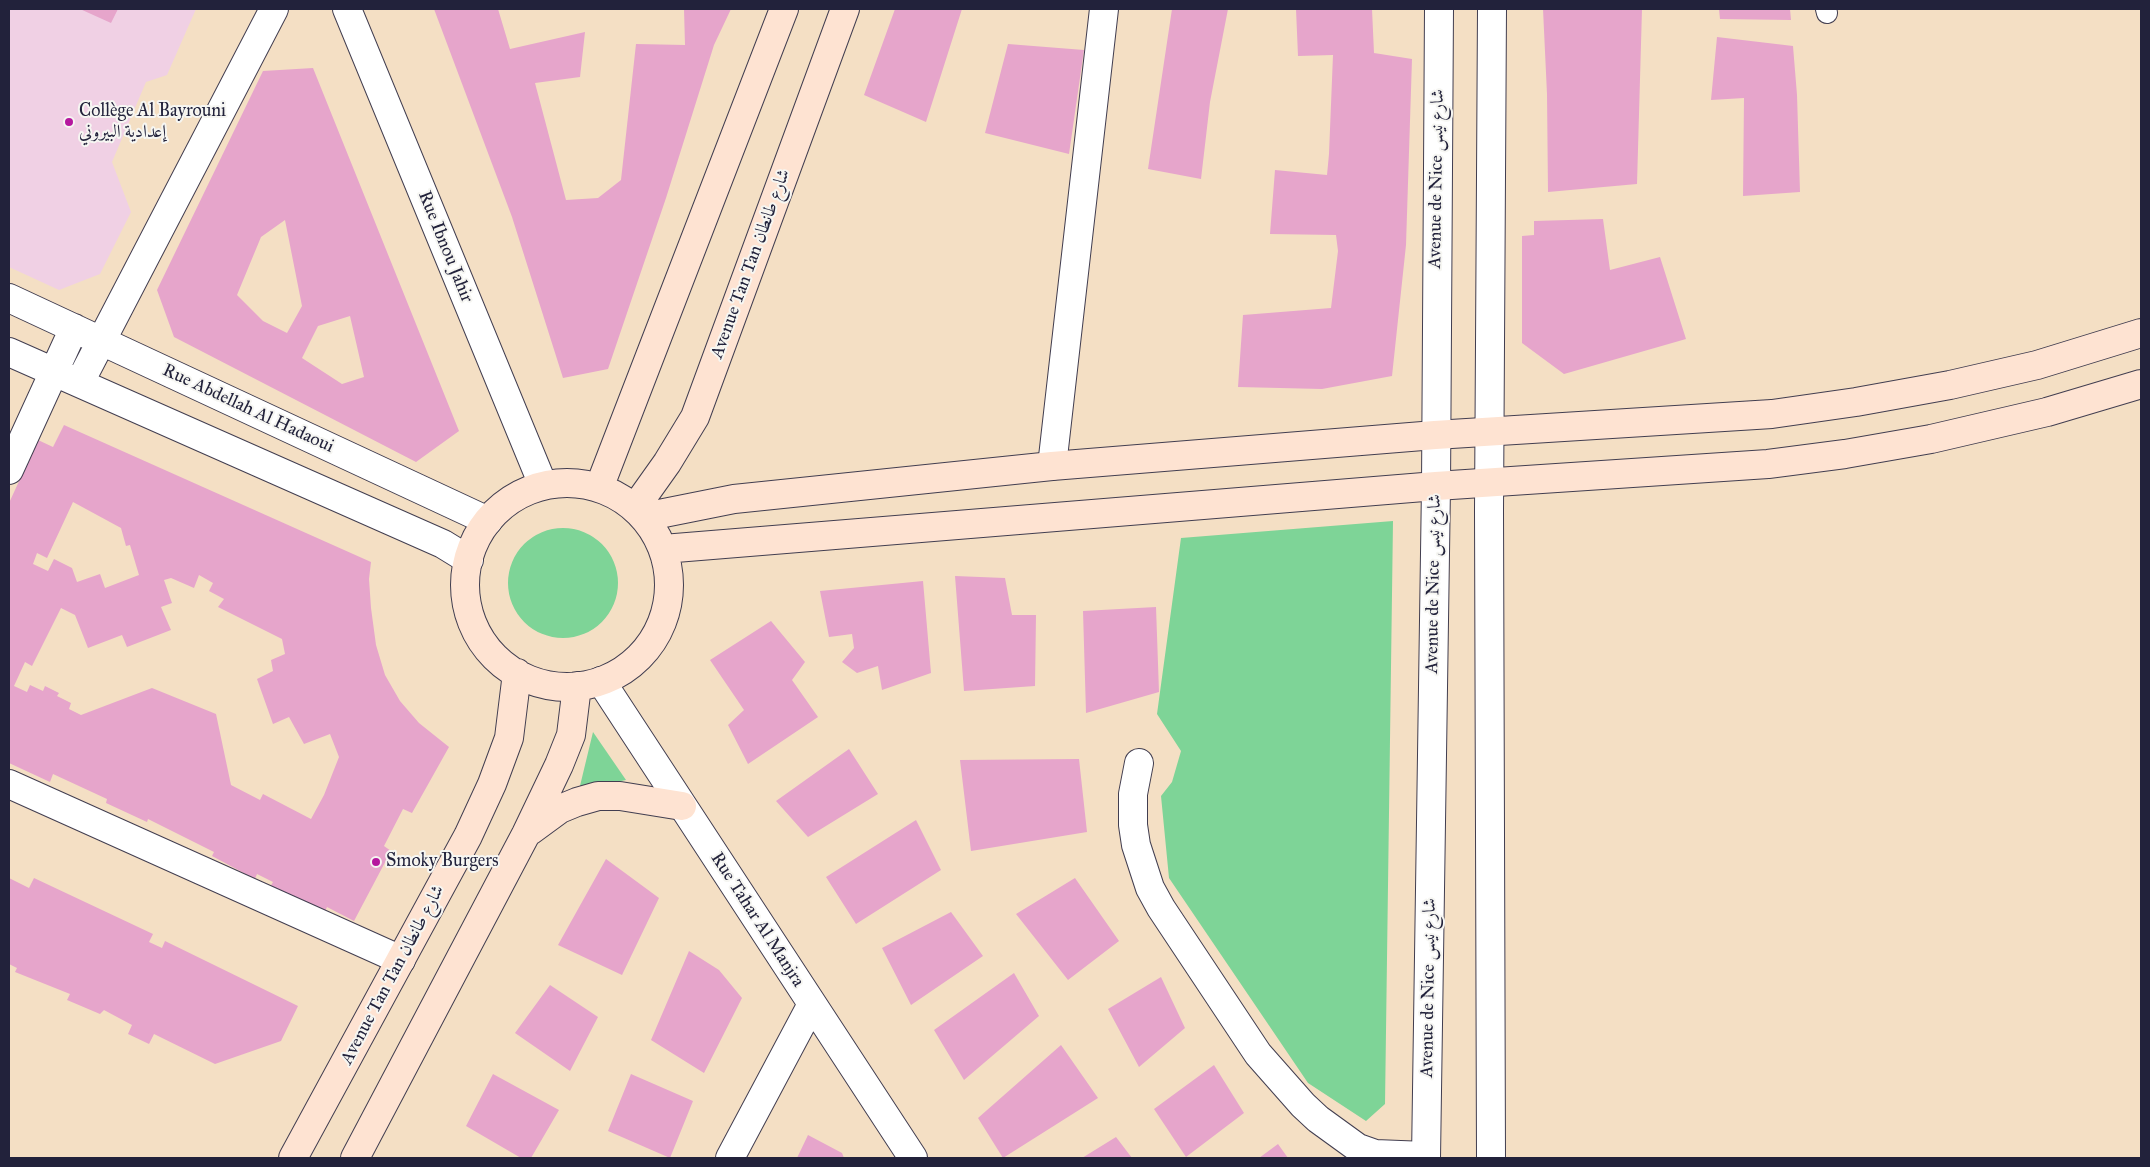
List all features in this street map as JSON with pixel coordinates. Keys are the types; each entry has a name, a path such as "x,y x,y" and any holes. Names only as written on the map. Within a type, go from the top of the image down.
{"main road":[{"path":"599,488 784,9"},
{"name":"Avenue Tan Tan شارع طانطان","path":"639,512 694,417 845,9"},
{"path":"639,512 734,499 1052,466 1435,435 1772,414 1856,402 1950,385 2037,365 2141,333"},
{"path":"663,549 1436,486 1768,464 1845,454 1931,439 2047,412 2141,384"},
{"path":"581,484 599,488 618,496 639,512 655,532 663,549 668,569 669,589 666,609 659,628 649,646 636,661 619,672 589,684 556,686 536,682 517,673 500,660 485,644 474,625 468,604 466,582 469,560 476,540 488,521 512,499 544,485 581,484"},
{"name":"Avenue Tan Tan شارع طانطان","path":"293,1158 468,836 492,784 509,738 517,673"},
{"path":"355,1158 526,834 559,766 589,684"},
{"path":"526,834 560,809 598,796 620,796 682,806"}],"street":[{"path":"80,382 274,9"},
{"name":"Rue Ibnou Jahir","path":"347,9 544,485"},
{"path":"1052,466 1104,9"},
{"name":"Avenue de Nice شارع نيس","path":"1426,1157 1436,486 1439,9"},
{"path":"1491,1158 1489,432 1492,9"},
{"name":"Rue Abdellah Al Hadaoui","path":"9,298 488,521"},
{"path":"9,470 74,328"},
{"path":"9,352 443,544 469,560"},
{"name":"Rue Tahar Al Manjra","path":"589,684 682,806 913,1158"},
{"path":"1139,763 1133,794 1133,824 1136,845 1150,888 1258,1054 1303,1105 1318,1119 1358,1148 1374,1154 1426,1157"},
{"path":"9,784 401,960"},
{"path":"730,1158 812,1004"}],"shaded area":[{"name":"Collège Al Bayrouni إعدادية البيروني","path":"9,9 196,9 167,75 146,82 112,162 131,212 100,274 59,290 9,267"}],"green space":[{"path":"1393,521 1385,1104 1366,1121 1308,1083 1169,878 1161,796 1172,782 1181,751 1157,714 1181,538"},
{"path":"563,528 584,532 602,544 614,562 618,583 614,604 602,622 584,634 563,638 542,634 524,622 512,604 508,583 512,562 524,544 542,532"},
{"path":"593,732 626,780 579,790"}],"building":[{"path":"80,9 118,9 111,23"},
{"path":"434,9 498,9 510,49 585,32 580,77 535,83 566,200 598,198 621,180 636,44 685,45 684,9 731,9 714,45 666,198 608,369 563,378 512,217"},
{"path":"895,9 962,9 926,122 864,95"},
{"path":"1172,9 1228,9 1210,102 1201,179 1148,169"},
{"path":"1296,9 1372,9 1374,53 1412,59 1406,245 1392,376 1322,389 1238,387 1243,315 1331,308 1338,251 1336,235 1270,234 1275,170 1327,175 1333,55 1298,56"},
{"path":"1543,9 1642,9 1637,184 1548,192 1547,94"},
{"path":"1719,9 1790,9 1791,20 1720,19"},
{"path":"1717,37 1793,46 1797,95 1800,192 1743,196 1744,98 1711,100"},
{"path":"1008,44 1084,50 1069,154 985,133"},
{"path":"313,68 459,431 416,462 174,337 157,290 263,71","holes":["285,220 302,306 287,333 263,321 237,295 261,237","350,316 364,377 342,384 302,358 318,326"]},
{"path":"1603,219 1610,270 1660,257 1686,339 1564,374 1522,343 1522,236 1534,235 1534,221"},
{"path":"64,425 371,562 369,579 371,608 376,645 385,675 400,701 419,723 449,747 412,813 403,809 384,846 391,851 354,921 327,907 323,916 270,887 273,882 257,874 255,879 212,856 214,852 148,819 147,822 106,803 107,799 53,774 50,782 9,763 9,503 38,440 53,447","holes":["73,502 121,528 126,546 130,545 139,575 105,588 100,574 77,582 72,568 54,559 48,571 33,564 37,553 47,558","199,575 213,583 209,591 224,599 218,607 282,639 285,654 271,660 273,671 257,679 273,724 289,717 304,744 330,734 339,757 324,795 311,819 263,794 260,800 231,785 216,714 152,688 81,715 69,709 71,703 57,696 59,693 45,686 43,691 30,685 27,692 14,686 25,662 32,666 61,608 75,615 88,648 122,635 127,647 171,630 161,607 172,603 164,580 171,578 194,588"]},
{"path":"955,576 1005,578 1012,615 1036,615 1035,686 964,691"},
{"path":"923,581 931,673 882,690 878,666 857,673 842,662 854,648 852,634 829,637 820,591"},
{"path":"1156,607 1159,692 1086,713 1083,611"},
{"path":"771,621 805,662 792,680 818,717 748,764 728,725 744,710 710,660"},
{"path":"849,749 878,794 808,837 776,801"},
{"path":"1079,759 1087,832 971,851 960,760"},
{"path":"916,820 941,870 856,924 826,877"},
{"path":"606,859 659,898 622,975 558,945"},
{"path":"9,878 29,888 34,878 153,934 149,942 162,948 165,941 298,1006 281,1041 215,1064 154,1034 149,1044 128,1034 132,1025 104,1010 100,1014 67,1000 70,994 15,972 17,968 9,964"},
{"path":"1075,878 1119,941 1068,980 1016,914"},
{"path":"951,912 983,956 911,1005 882,948"},
{"path":"689,951 719,970 742,998 704,1073 651,1040"},
{"path":"1014,973 1039,1016 964,1080 934,1030"},
{"path":"1161,977 1185,1028 1139,1067 1108,1009"},
{"path":"550,985 598,1017 570,1071 515,1033"},
{"path":"1061,1045 1098,1098 1003,1158 978,1118"},
{"path":"1214,1065 1244,1113 1186,1157 1154,1109"},
{"path":"493,1074 559,1110 531,1158 521,1158 466,1126"},
{"path":"631,1074 693,1101 670,1158 608,1131"},
{"path":"808,1135 842,1153 844,1158 797,1158"},
{"path":"1116,1137 1132,1158 1082,1158"},
{"path":"1278,1144 1288,1158 1259,1158"}],"place":[{"name":"Collège Al Bayrouni إعدادية البيروني","path":"69,122"},
{"name":"Smoky Burgers","path":"376,862"}]}
